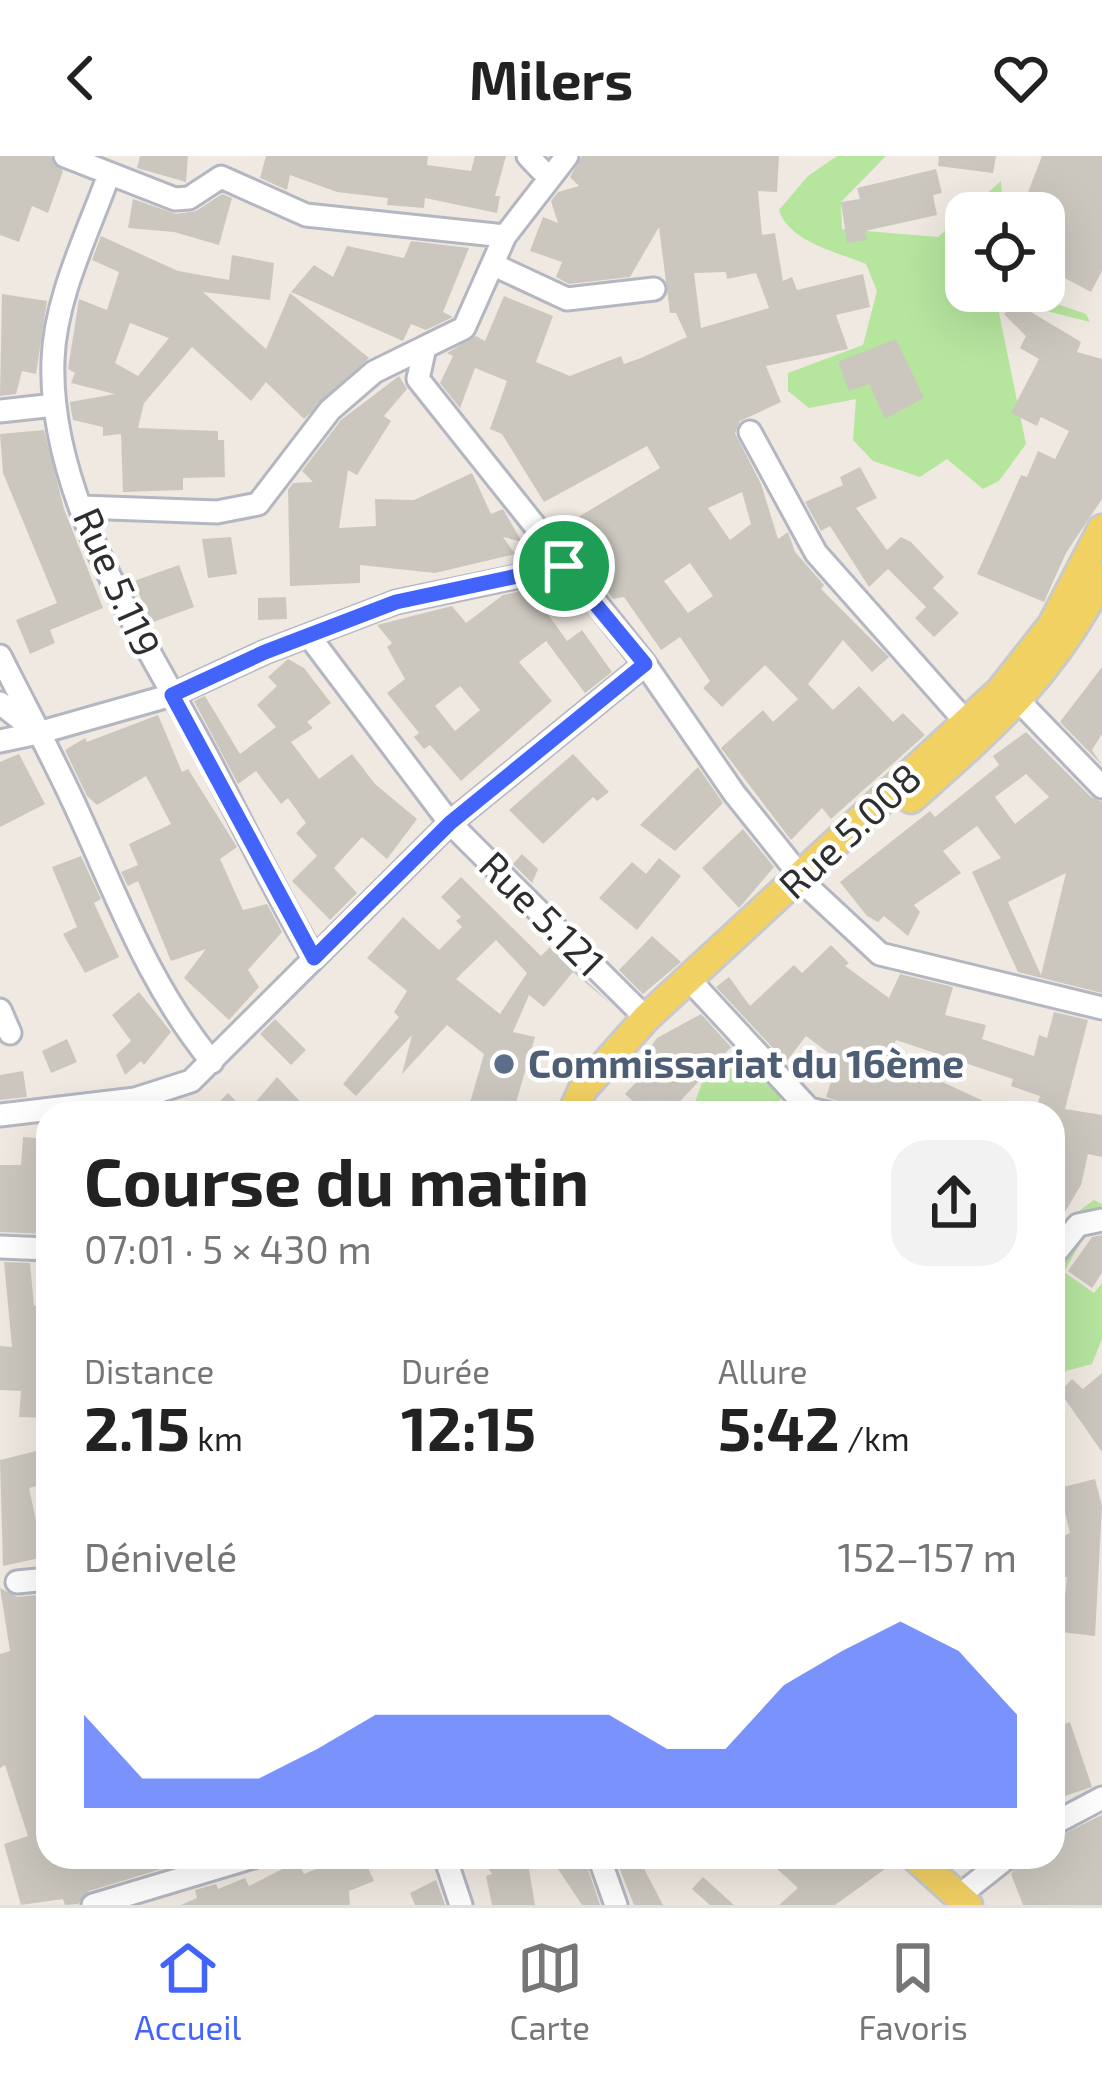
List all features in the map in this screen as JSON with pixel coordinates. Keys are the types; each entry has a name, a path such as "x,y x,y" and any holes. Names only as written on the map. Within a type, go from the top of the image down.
{"main road":[{"name":"Rue 5.008","path":"594,1101 618,1062 1001,691 1052,625 1102,529"},
{"name":"Rue 5.008","path":"578,1101 646,1018 1018,701 1072,637 1102,577"},
{"path":"931,1869 971,1898"},
{"path":"948,1869 971,1898"}],"street":[{"path":"65,156 108,177 175,199 189,197 211,178 221,177 306,215 505,236"},
{"path":"528,156 548,177"},
{"path":"82,507 217,512 258,504 311,429 352,390 374,372 464,328 505,236 567,156"},
{"name":"Rue 5.119","path":"108,177 56,322 55,405 82,507 150,661 314,958"},
{"path":"494,265 567,299 654,289"},
{"path":"425,347 418,379 645,664 734,794 805,883 880,954 1102,1008"},
{"path":"0,411 55,405"},
{"path":"750,431 816,553 966,722"},
{"path":"0,741 172,695 396,602 564,566"},
{"name":"Rue 5.121","path":"309,636 450,823 646,1018"},
{"path":"0,656 150,975 212,1062"},
{"path":"118,1101 190,1081 450,823 645,664"},
{"path":"1018,701 1102,787"},
{"path":"0,703 38,733"},
{"path":"697,988 802,1101"},
{"path":"0,1010 10,1033"},
{"path":"0,1115 36,1111"},
{"path":"1065,1241 1078,1225 1102,1220"},
{"path":"0,1246 36,1248"},
{"path":"17,1582 36,1580"},
{"path":"1065,1818 1102,1798"},
{"path":"93,1905 213,1869"},
{"path":"449,1869 461,1905"},
{"path":"603,1869 616,1905"},
{"path":"971,1898 997,1869"}],"green space":[{"path":"837,156 886,156 841,202 842,229 938,237 945,231 945,312 999,312 1026,444 999,481 983,489 947,459 920,477 873,461 853,440 856,399 809,408 788,391 788,373 863,345 877,291 866,264 803,238 784,221 779,210 808,176"},
{"path":"1065,307 1086,314 1090,322 1050,312 1065,312"},
{"path":"744,1041 767,1065 811,1076 779,1101 695,1101 703,1080"},
{"path":"1094,1200 1102,1204 1065,1270 1065,1231"},
{"path":"1065,1273 1094,1293 1102,1283 1102,1339 1092,1364 1066,1371"}],"building":[{"path":"0,156 50,156 63,171 48,213 32,206 19,242 0,235"},
{"path":"140,156 188,156 186,182 137,168"},
{"path":"266,156 428,156 427,165 471,171 475,156 506,156 495,196 500,196 497,213 425,198 424,208 387,205 388,198 337,192 290,175 287,190 260,178"},
{"path":"582,156 779,156 777,192 758,191 762,235 775,233 783,281 792,277 797,290 863,274 870,307 836,315 848,349 766,366 781,402 740,421 735,433 761,484 778,539 788,532 795,552 824,585 821,589 889,657 872,672 843,640 808,684 833,710 859,686 893,722 903,713 925,735 831,819 822,808 791,840 721,748 763,710 773,722 798,699 765,665 722,707 703,688 710,681 680,637 661,650 624,597 613,599 573,544 578,540 568,542 560,528 660,468 647,446 544,502 502,434 490,429 507,381 475,368 460,408 440,383 453,356 447,353 476,336 485,341 504,296 553,316 536,362 570,376 621,356 624,364 687,337 676,313 670,313 659,227 630,277 569,284 556,277 562,262 530,251 543,217 558,223 551,201 558,192 579,186 570,177","holes":["726,272 727,279 756,273 769,308 701,328 694,273","742,492 751,524 730,540 708,508","690,563 713,596 688,613 664,581"]},
{"path":"939,156 996,156 993,173 938,166"},
{"path":"1042,156 1102,156 1102,271 1091,292 1065,278 1065,192 1028,192"},
{"path":"936,169 942,193 933,195 937,215 865,231 867,240 847,243 841,202 860,199 857,188"},
{"path":"222,194 232,198 219,245 174,232 128,228 133,199 176,214 196,211"},
{"path":"101,236 178,271 229,280 232,255 274,263 270,300 203,292 266,349 290,293 369,358 304,419 266,382 251,401 192,347 144,403 138,428 218,431 218,440 224,440 225,477 183,478 183,490 123,492 121,434 103,436 103,427 73,420 71,410 70,402 115,394 71,383 75,373 68,369 79,299 107,310 119,272 92,260","holes":["130,323 169,338 138,376 115,363"]},
{"path":"411,241 469,248 443,312 453,317 426,330 411,324 403,341 291,292 314,265 333,277 347,246 404,258"},
{"path":"2,294 47,301 36,374 22,371 16,394 0,396"},
{"path":"1031,312 1081,342 1077,352 1102,359 1102,499 1066,553 1044,602 977,574 1021,475 1027,477 1038,451 1055,459 1069,431 1041,417 1037,426 1011,413 1039,359 1020,348 1026,336 1004,314"},
{"path":"896,339 924,398 885,419 869,384 849,391 838,362"},
{"path":"399,376 407,389 384,416 391,421 357,475 348,470 339,528 376,526 375,499 414,500 472,473 491,514 503,509 522,542 503,537 515,554 435,573 360,565 360,583 290,586 288,490 293,483 313,482 302,471 341,420"},
{"path":"44,430 64,509 103,608 50,630 55,643 30,654 16,620 57,603 3,473 0,434"},
{"path":"860,467 877,498 856,508 887,550 901,537 944,577 933,588 959,613 934,637 915,618 926,607 888,569 869,587 830,526 821,531 805,502 843,485 840,477"},
{"path":"231,537 237,574 208,578 202,539"},
{"path":"179,565 194,607 151,623 134,581"},
{"path":"530,589 567,641 582,630 612,672 585,693 546,641 519,662 552,701 461,781 430,745 424,749 414,737 419,733 387,693 405,679 387,647 392,643 377,625 452,606 466,623 503,595","holes":["460,686 480,710 455,731 435,706"]},
{"path":"286,597 287,619 258,620 258,598"},
{"path":"288,659 304,668 331,703 307,722 313,728 291,742 319,779 352,754 375,784 417,819 387,859 362,837 334,868 357,893 330,920 292,881 317,856 296,833 306,823 288,798 281,804 256,771 238,784 194,701 205,696 240,754 276,727 257,705 277,686 268,677"},
{"path":"1102,667 1102,734 1092,750 1102,765 1060,722"},
{"path":"158,715 182,772 188,769 237,847 220,859 243,910 267,904 282,932 248,970 259,987 229,1020 184,978 206,949 171,961 138,881 128,886 121,872 138,865 129,844 171,824 146,776 97,805 87,796 65,750 85,738 87,742"},
{"path":"1026,732 1091,797 1102,802 1102,993 1018,972 972,872 1001,858 977,826 943,851 961,873 914,905 920,912 908,936 884,916 878,922 867,916 840,882 930,811 935,817 999,765 993,756","holes":["1026,774 1049,797 1015,824 995,797","1066,873 1041,975 1008,902"]},
{"path":"19,754 45,804 0,827 0,762"},
{"path":"573,754 609,792 597,801 593,797 543,844 509,810"},
{"path":"698,767 723,803 675,851 640,825"},
{"path":"743,829 774,867 739,908 702,868"},
{"path":"522,854 538,869 532,883 513,864"},
{"path":"81,856 101,899 94,903 119,957 85,973 63,934 77,927 52,867"},
{"path":"659,858 681,876 637,930 599,898 632,862 646,874"},
{"path":"461,877 541,956 550,947 612,1005 573,972 544,1007 529,995 513,1032 535,1037 516,1101 470,1101 484,1054 447,1025 402,1074 412,1035 356,1096 343,1084 399,1017 394,1012 407,991 367,958 403,917 439,950 462,927 456,921 461,917 441,897","holes":["496,940 527,973 500,1014 456,979"]},
{"path":"652,936 681,962 643,994 619,970"},
{"path":"831,945 849,963 845,966 889,998 900,974 953,987 945,1015 986,1025 982,1039 1034,1056 1039,1035 1047,1038 1054,1012 1088,1020 1065,1109 1065,1101 1039,1101 1040,1096 1011,1086 1013,1079 896,1040 889,1057 983,1101 839,1101 826,1097 838,1060 806,1036 786,1062 716,987 729,977 750,1006 794,965 802,973"},
{"path":"139,992 171,1032 144,1065 141,1061 125,1075 116,1055 131,1041 112,1015"},
{"path":"701,1014 731,1047 680,1101 633,1101 625,1094 644,1074 636,1067 657,1038"},
{"path":"275,1019 306,1050 291,1065 260,1034"},
{"path":"67,1039 77,1062 51,1073 42,1051"},
{"path":"23,1071 27,1097 0,1100 0,1075"},
{"path":"277,1077 300,1101 256,1101"},
{"path":"1065,1109 1102,1115 1102,1157 1088,1154 1081,1185 1065,1212"},
{"path":"23,1137 36,1138 36,1234 0,1232 0,1165 21,1165"},
{"path":"1102,1235 1102,1273 1092,1288 1068,1271 1092,1237"},
{"path":"4,1262 30,1263 36,1306 36,1418 19,1417 21,1391 0,1390 0,1346 12,1347"},
{"path":"1102,1373 1102,1452 1065,1399 1065,1387 1072,1379 1083,1389"},
{"path":"36,1451 36,1486 29,1488 36,1520 36,1559 3,1566 0,1460"},
{"path":"1095,1479 1102,1506 1095,1636 1065,1632 1065,1535 1070,1533 1065,1486"},
{"path":"0,1588 17,1597 36,1595 36,1869 161,1869 89,1891 78,1904 65,1905 63,1899 21,1905 4,1844 28,1836 5,1765 0,1768 0,1654 10,1651"},
{"path":"1070,1722 1092,1787 1065,1796 1065,1724"},
{"path":"1102,1815 1102,1905 1023,1905 1011,1874 1015,1869 1065,1869 1065,1833"},
{"path":"282,1869 302,1869 304,1874 316,1869 368,1869 374,1881 349,1891 350,1905 181,1905 197,1898 195,1890 216,1884 218,1889 245,1878 249,1886"},
{"path":"489,1869 529,1869 535,1905 492,1905 486,1876 492,1874"},
{"path":"558,1869 588,1869 600,1905 582,1905"},
{"path":"620,1869 644,1869 663,1905 634,1905"},
{"path":"777,1869 885,1869 835,1905 779,1905 798,1888"},
{"path":"703,1877 734,1905 710,1905 692,1889"},
{"path":"436,1880 445,1905 415,1905 410,1893"}],"place":[{"name":"Commissariat du 16ème","path":"504,1064"}],"route":[{"path":"564,566 645,664 450,823 314,958 172,695 265,652 396,602 564,566"}]}
